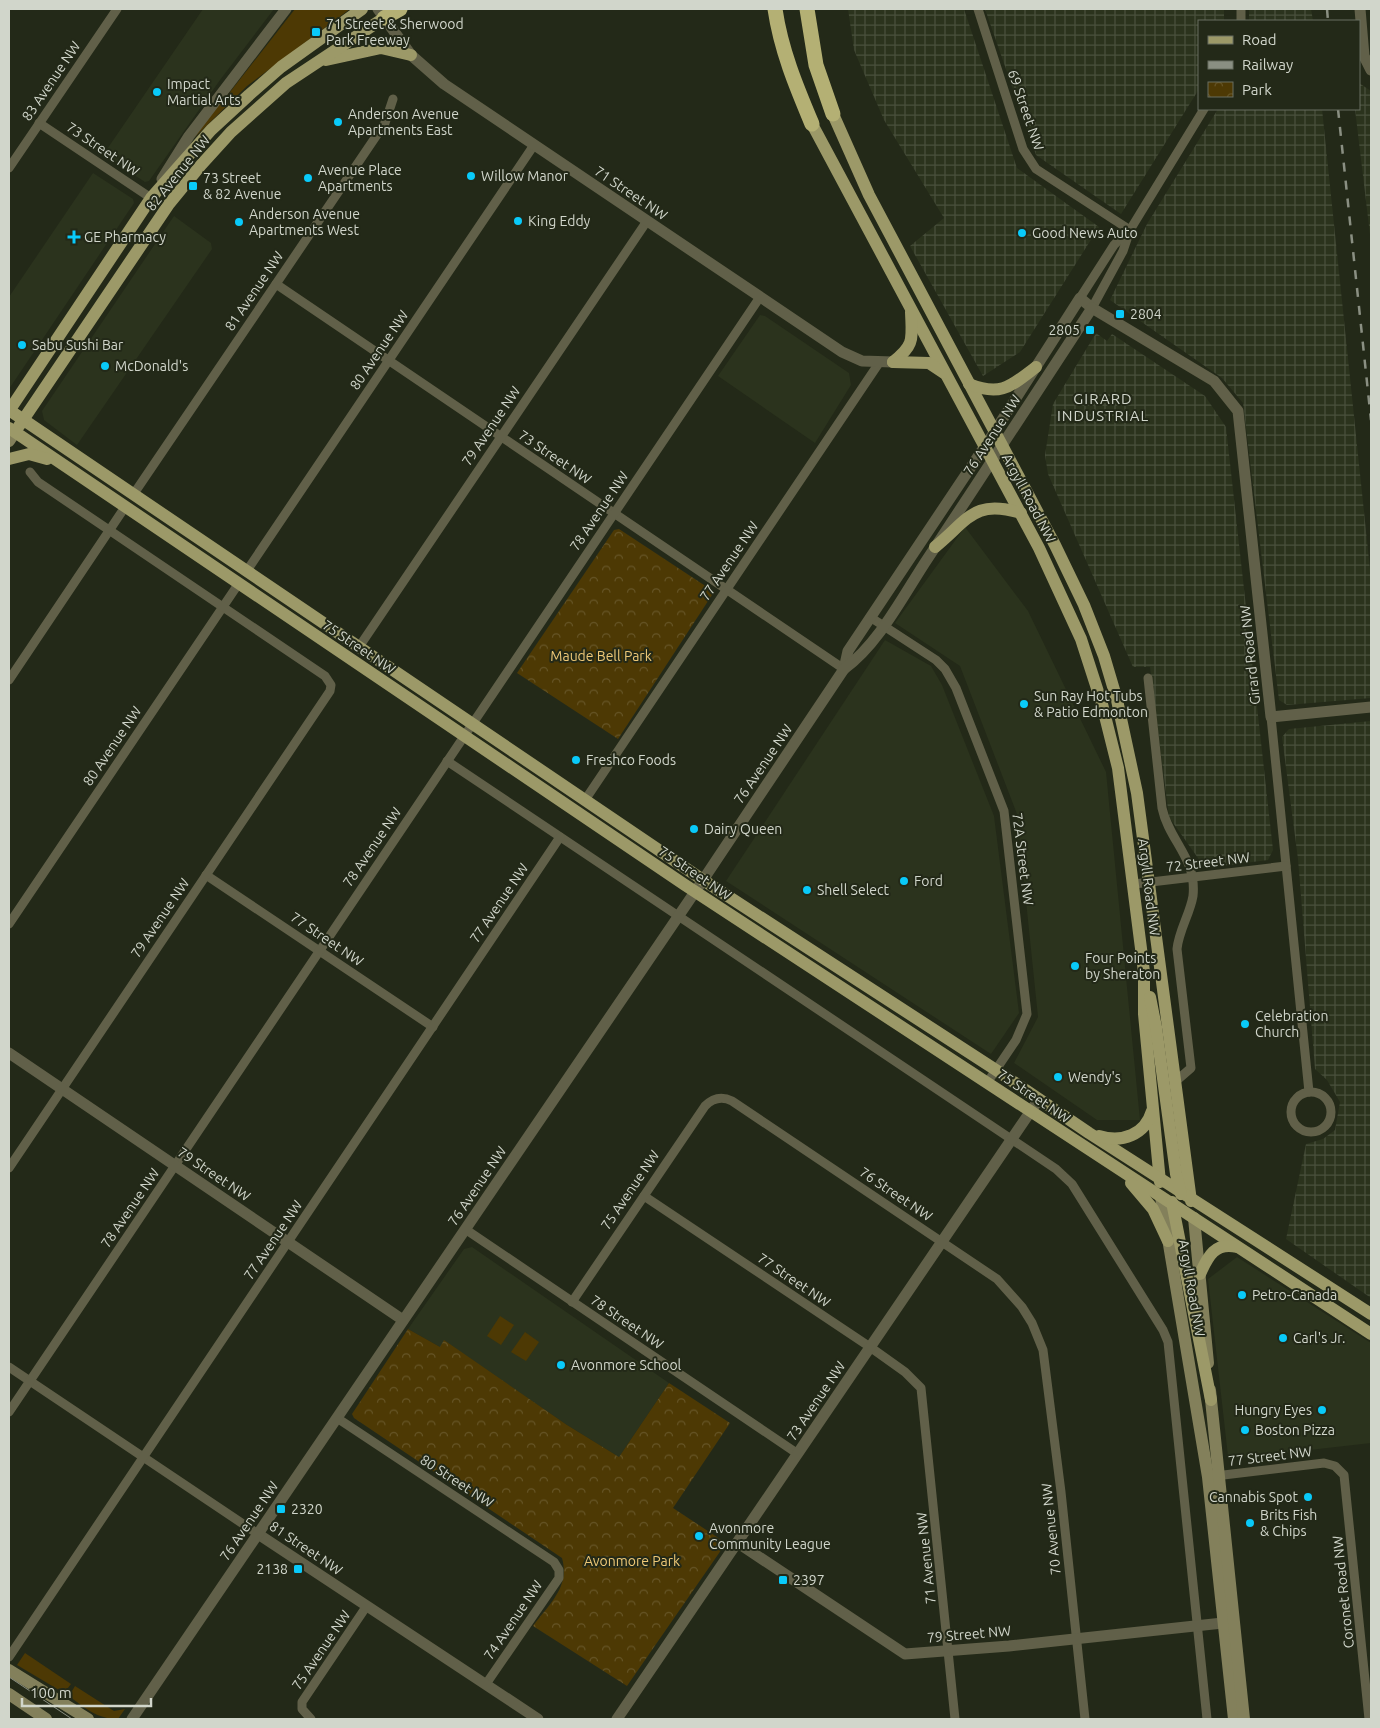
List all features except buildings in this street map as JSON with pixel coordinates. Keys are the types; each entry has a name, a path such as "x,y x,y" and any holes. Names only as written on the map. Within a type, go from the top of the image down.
{"highway":[{"path":"381,14 400,9"},
{"path":"775,9 783,48 793,79 812,124"},
{"path":"806,9 816,65 833,114"}],"main road":[{"name":"82 Avenue NW","path":"9,411 151,198 212,130 249,95 281,68 362,9"},
{"name":"82 Avenue NW","path":"11,434 23,420 185,183 231,132 286,84 381,14"},
{"path":"314,63 381,48 411,55"},
{"name":"Argyll Road NW","path":"833,114 869,195 1076,587 1104,656 1117,700 1132,763 1194,1218 1211,1400 1213,1476"},
{"name":"Argyll Road NW","path":"812,124 1021,513 1070,612 1102,704 1118,768 1134,884 1144,972 1144,1014 1159,1178 1168,1241 1213,1476 1229,1623 1244,1719"},
{"path":"893,362 907,350 911,342 910,307"},
{"path":"893,362 929,363 948,375"},
{"path":"969,384 986,390 998,390 1014,383 1036,367"},
{"name":"75 Street NW","path":"9,411 471,724 871,991 1371,1314"},
{"name":"75 Street NW","path":"11,434 68,469 239,583 696,892 1371,1334"},
{"path":"9,459 21,455 38,455 68,469"},
{"path":"935,547 968,517 982,510 995,507 1021,513"},
{"path":"1144,972 1156,1027 1180,1190 1194,1218"},
{"path":"1089,1133 1118,1140 1132,1135 1145,1125 1153,1108"},
{"path":"1121,1172 1153,1209 1168,1241"},
{"path":"1159,1178 1169,1193 1173,1204 1211,1400"},
{"path":"1200,1274 1208,1258 1218,1247 1228,1245 1241,1249"},
{"name":"Argyll Road NW","path":"1229,1623 1234,1719"},
{"path":"9,1670 88,1719"},
{"path":"9,1694 46,1719"}],"street":[{"name":"83 Avenue NW","path":"9,168 116,9"},
{"name":"82 Avenue NW","path":"151,198 189,136 286,9"},
{"name":"69 Street NW","path":"978,9 1023,149 1030,162 1036,169 1130,230"},
{"path":"1360,9 1364,56 1371,70"},
{"name":"71 Street NW","path":"381,14 411,55 444,84 847,355 862,361 893,362"},
{"name":"81 Avenue NW","path":"133,495 384,123 393,100"},
{"name":"76 Avenue NW","path":"132,1719 696,892 844,669 860,657 883,625 1003,447 1092,308 1123,251 1130,230 1203,110"},
{"name":"73 Street NW","path":"39,123 151,198"},
{"name":"80 Avenue NW","path":"246,572 534,145"},
{"name":"79 Avenue NW","path":"359,648 647,221"},
{"name":"76 Avenue NW","path":"844,669 848,651 870,617 995,431 1114,245 1130,230"},
{"name":"73 Street NW","path":"276,284 844,669"},
{"name":"78 Avenue NW","path":"9,1412 760,297"},
{"name":"Girard Road NW","path":"1080,298 1092,308 1214,380 1238,411 1272,718 1310,1092"},
{"name":"77 Avenue NW","path":"585,800 879,363"},
{"path":"30,472 38,482 223,607"},
{"path":"9,680 125,507"},
{"name":"80 Avenue NW","path":"9,924 239,583"},
{"name":"79 Avenue NW","path":"9,1168 330,691 331,683 325,676 223,607"},
{"name":"72A Street NW","path":"870,617 941,664 951,678 982,750 1004,811 1028,1014 1016,1040 987,1083"},
{"name":"Argyll Road NW","path":"1148,678 1162,808 1167,823 1187,857 1192,878 1193,896 1179,934 1177,948 1191,1068 1176,1080"},
{"path":"1272,718 1371,708"},
{"path":"447,760 678,917 1012,1139 1060,1172 1072,1184 1163,1330 1169,1348 1207,1719"},
{"name":"77 Avenue NW","path":"9,1657 560,837"},
{"name":"72 Street NW","path":"1134,884 1286,866"},
{"name":"77 Street NW","path":"206,875 432,1027"},
{"name":"79 Street NW","path":"9,1053 404,1320"},
{"path":"1310,1092 1325,1098 1331,1111 1328,1123 1324,1128 1312,1132 1300,1129 1295,1124 1291,1110 1297,1098 1310,1092"},
{"name":"75 Avenue NW","path":"572,1302 705,1106 716,1099"},
{"name":"76 Street NW","path":"716,1099 732,1101 988,1272 1006,1287 1022,1307 1039,1338"},
{"name":"73 Avenue NW","path":"618,1719 1039,1100"},
{"name":"77 Street NW","path":"644,1196 870,1347 914,1379 923,1394"},
{"name":"78 Street NW","path":"465,1229 798,1454"},
{"name":"70 Avenue NW","path":"1039,1338 1047,1375 1085,1719"},
{"name":"81 Street NW","path":"9,1366 366,1607 538,1719"},
{"name":"71 Avenue NW","path":"923,1394 955,1719"},
{"name":"80 Street NW","path":"337,1418 554,1562 559,1570"},
{"name":"77 Street NW","path":"1213,1476 1324,1463 1335,1466"},
{"name":"Coronet Road NW","path":"1335,1466 1344,1475 1370,1719"},
{"name":"79 Street NW","path":"738,1543 905,1654 1229,1623"},
{"name":"74 Avenue NW","path":"486,1684 558,1578 559,1570"},
{"name":"75 Avenue NW","path":"311,1719 302,1709 302,1702 366,1607"}],"shaded area":[{"path":"203,9 274,9 220,80 149,181 145,182 103,155"},
{"path":"848,9 964,9 1017,168 1099,227 1020,352 983,376 910,246 944,218 884,120 854,50"},
{"path":"985,9 1224,9 1224,20 1198,20 1198,91 1121,214 1036,155"},
{"path":"1249,9 1311,9 1313,20 1249,20"},
{"path":"1360,84 1371,91 1371,243 1355,110 1360,110"},
{"path":"1217,110 1322,110 1371,579 1371,698 1287,705 1279,700 1243,403 1222,378 1110,300 1147,224"},
{"path":"93,173 133,199 134,203 9,389 9,297"},
{"path":"174,216 211,243 212,249 77,445 44,420 42,411"},
{"path":"760,315 765,316 849,373 851,385 815,443 718,376"},
{"path":"1096,333 1107,341 1112,334 1205,396 1226,427 1273,850 1268,860 1205,868 1169,817 1150,667 1133,667 1048,474 1045,455 1053,404"},
{"path":"965,527 1028,611 1106,772 1140,1120 1097,1120 1014,1063 1038,1017 1017,814 960,666 895,623"},
{"path":"885,640 931,666 942,685 994,816 1019,1013 991,1054 726,881"},
{"path":"1371,721 1371,1298 1286,1239 1306,1144 1323,1139 1335,1130 1340,1102 1327,1080 1315,1069 1298,859 1282,737 1289,729"},
{"name":"Avonmore School","path":"472,1247 669,1383 619,1457 567,1425 445,1341 440,1347 408,1329 464,1249"},
{"path":"1237,1257 1371,1343 1371,1443 1231,1459 1228,1456 1208,1279"}],"green space":[{"path":"295,9 350,9 247,86 194,138 213,110 223,101"},
{"name":"Maude Bell Park","path":"619,529 710,589 712,595 618,739 517,673 614,530"},
{"path":"500,1316 514,1325 501,1345 487,1336"},
{"name":"Avonmore Park","path":"408,1329 440,1347 444,1340 567,1425 619,1457 669,1383 730,1423 673,1508 726,1543 627,1686 533,1626 552,1602 561,1586 564,1568 562,1558 354,1418 352,1414"},
{"path":"525,1332 539,1342 526,1361 511,1352"},
{"path":"25,1653 71,1684 64,1693 17,1665"},
{"path":"75,1686 114,1711 125,1709 118,1719 97,1715 69,1696"}],"tram line":[{"path":"9,1677 72,1719"}],"railway":[{"path":"1327,9 1328,20"},
{"path":"1338,110 1371,420"}],"place":[{"name":"71 Street & Sherwood Park Freeway","path":"316,32"},
{"name":"Impact Martial Arts","path":"157,92"},
{"name":"Anderson Avenue Apartments East","path":"338,122"},
{"name":"Willow Manor","path":"471,176"},
{"name":"Avenue Place Apartments","path":"308,178"},
{"name":"73 Street & 82 Avenue","path":"193,186"},
{"name":"King Eddy","path":"518,221"},
{"name":"Anderson Avenue Apartments West","path":"239,222"},
{"name":"Good News Auto","path":"1022,233"},
{"name":"GE Pharmacy","path":"74,237"},
{"name":"2804","path":"1120,314"},
{"name":"2805","path":"1090,330"},
{"name":"Sabu Sushi Bar","path":"22,345"},
{"name":"McDonald's","path":"105,366"},
{"name":"Sun Ray Hot Tubs & Patio Edmonton","path":"1024,704"},
{"name":"Freshco Foods","path":"576,760"},
{"name":"Dairy Queen","path":"694,829"},
{"name":"Ford","path":"904,881"},
{"name":"Shell Select","path":"807,890"},
{"name":"Four Points by Sheraton","path":"1075,966"},
{"name":"Celebration Church","path":"1245,1024"},
{"name":"Wendy's","path":"1058,1077"},
{"name":"Petro-Canada","path":"1242,1295"},
{"name":"Carl's Jr.","path":"1283,1338"},
{"name":"Avonmore School","path":"561,1365"},
{"name":"Hungry Eyes","path":"1322,1410"},
{"name":"Boston Pizza","path":"1245,1430"},
{"name":"Cannabis Spot","path":"1308,1497"},
{"name":"2320","path":"281,1509"},
{"name":"Brits Fish & Chips","path":"1250,1523"},
{"name":"Avonmore Community League","path":"699,1536"},
{"name":"2138","path":"298,1569"},
{"name":"2397","path":"783,1580"}],"district":[{"name":"GIRARD INDUSTRIAL","path":"1103,408"}]}
